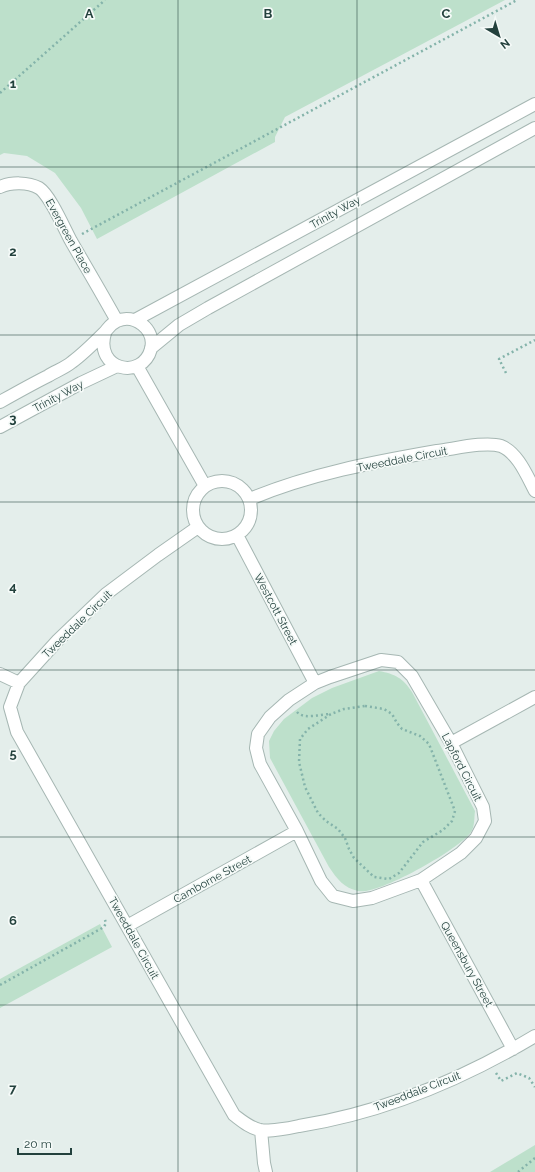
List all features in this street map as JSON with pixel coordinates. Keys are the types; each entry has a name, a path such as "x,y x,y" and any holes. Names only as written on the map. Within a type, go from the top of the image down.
{"street":[{"name":"Trinity Way","path":"0,402 72,363 117,320 136,320 535,104"},
{"name":"Trinity Way","path":"0,427 81,383 117,366 130,368 137,366 144,362 151,348 179,325 535,128"},
{"name":"Evergreen Place","path":"0,187 14,184 26,184 39,188 47,197 117,320"},
{"path":"136,320 146,328 151,341 151,348"},
{"path":"105,333 102,340 103,348 106,356 117,366"},
{"path":"137,366 205,486"},
{"name":"Tweeddale Circuit","path":"250,499 276,487 342,471 396,459 485,444 500,446 513,455 535,491"},
{"path":"222,481 238,485 245,491 250,499 252,507 251,515 249,523 237,536 220,540 208,536 198,528 194,519 194,505 198,493 205,486 213,482 222,481"},
{"name":"Tweeddale Circuit","path":"198,528 158,555 106,594 58,640 19,683 10,707 17,732 234,1115 248,1126 261,1130 322,1122 380,1106 443,1084 513,1049 535,1036"},
{"name":"Westcott Street","path":"237,536 315,683"},
{"name":"Lapford Circuit","path":"381,660 398,662 412,676 451,743 482,807 485,821 476,838 461,853 421,880 372,898 353,901 333,896 321,881 297,831 260,764 256,748 258,734 270,717 289,700 315,683 330,677 381,660"},
{"path":"0,674 19,683"},
{"path":"451,743 535,697"},
{"name":"Camborne Street","path":"127,926 297,831"},
{"name":"Queensbury Street","path":"421,880 513,1049"},
{"path":"261,1130 266,1172"}],"path":[{"path":"0,93 105,0"},
{"path":"71,240 517,0"},
{"path":"506,373 499,359 535,340"},
{"path":"289,700 299,714 305,716 331,714 344,709 365,706 384,709 392,714 397,724 402,729 420,736 429,744 455,811 452,821 443,830 423,842 399,873 389,879 374,877 354,858 345,838 338,829 326,821 318,813 305,787 299,762 300,739 308,729 331,714"},
{"path":"0,985 104,927 106,923 103,917"},
{"path":"489,1060 501,1081 517,1073 529,1078 535,1087"},
{"path":"518,1172 535,1158"}],"green space":[{"path":"0,0 505,0 285,117 275,137 275,142 97,239 81,208 55,173 27,156 4,153 0,155"},
{"path":"379,671 398,677 412,692 475,811 474,822 471,832 464,840 418,870 368,891 358,891 349,888 341,882 329,867 270,758 269,741 274,731 284,719 312,698 332,688"},
{"path":"100,924 112,947 0,1008 0,979"},
{"path":"535,1145 535,1172 490,1172"}]}
